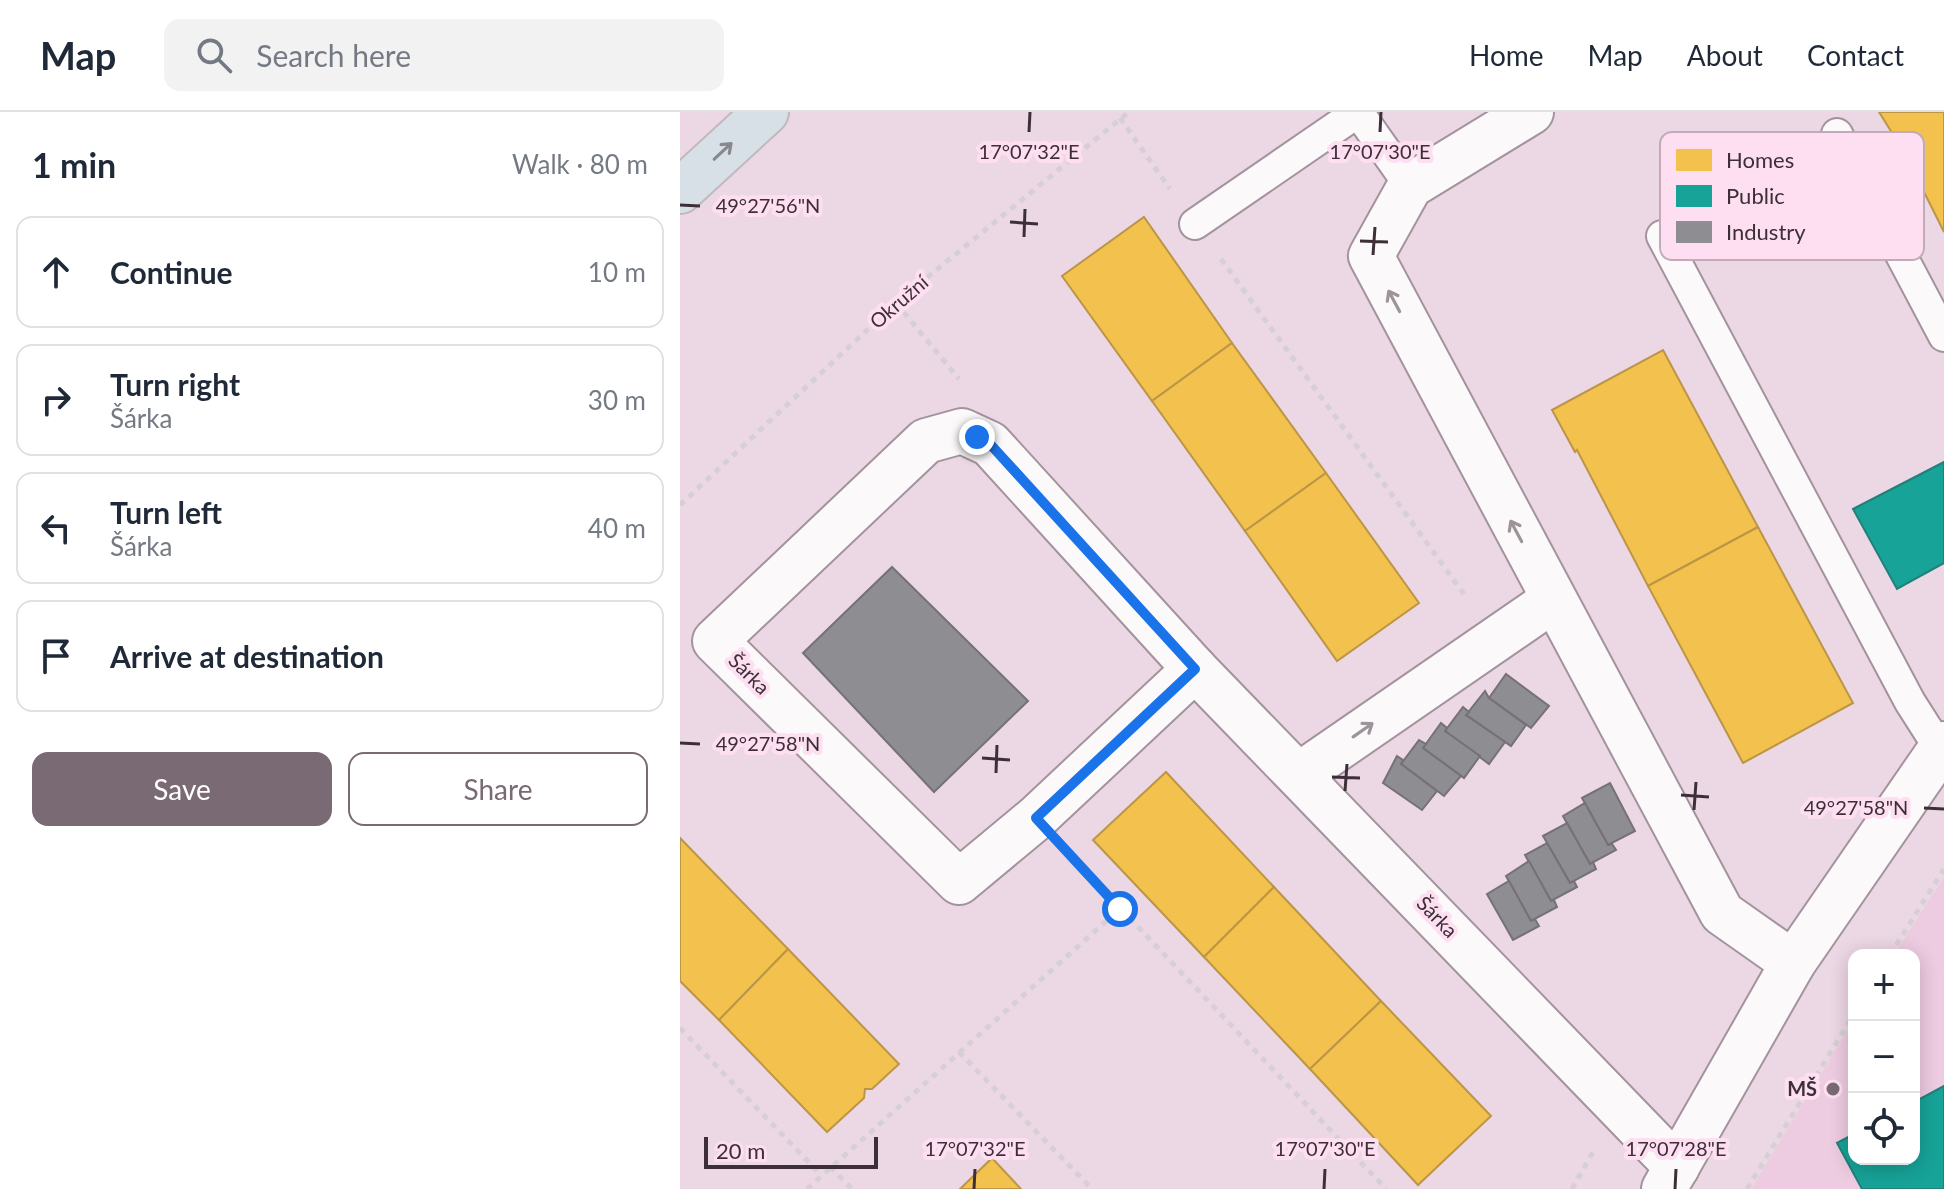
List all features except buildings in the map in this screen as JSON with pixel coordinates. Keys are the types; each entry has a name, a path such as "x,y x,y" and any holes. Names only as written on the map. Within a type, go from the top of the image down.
{"highway":[{"path":"680,191 766,112"}],"street":[{"path":"1531,112 1410,186 1371,256 1722,913 1793,963"},
{"name":"Šárka","path":"1195,669 1036,818 959,882 715,641 926,441 962,431 990,444 1195,669 1299,775 1671,1178 1793,963 1942,746"},
{"path":"1299,775 1494,637 1553,600"}],"lane":[{"path":"1195,224 1358,112 1410,186"},
{"path":"1675,260 1910,702 1942,746"},
{"path":"1904,260 1944,336"}],"path":[{"name":"Okružní","path":"680,505 896,303 1129,112"},
{"path":"1120,118 1494,637"},
{"path":"896,303 959,378 962,431"},
{"path":"1036,818 1386,1189"},
{"path":"1894,949 1944,869"},
{"path":"807,1189 1120,909"},
{"path":"1747,1189 1850,1021"},
{"path":"680,1028 821,1175"},
{"path":"959,1052 1092,1189"},
{"path":"830,1166 852,1189"}],"shaded area":[{"name":"MŠ","path":"1944,877 1944,1189 1751,1189 1848,1030 1848,1165 1920,1165 1920,949 1898,949"}],"place":[{"name":"MŠ","path":"1833,1089"}],"route":[{"path":"977,437 990,444 1195,669 1036,818 1120,909"}]}
